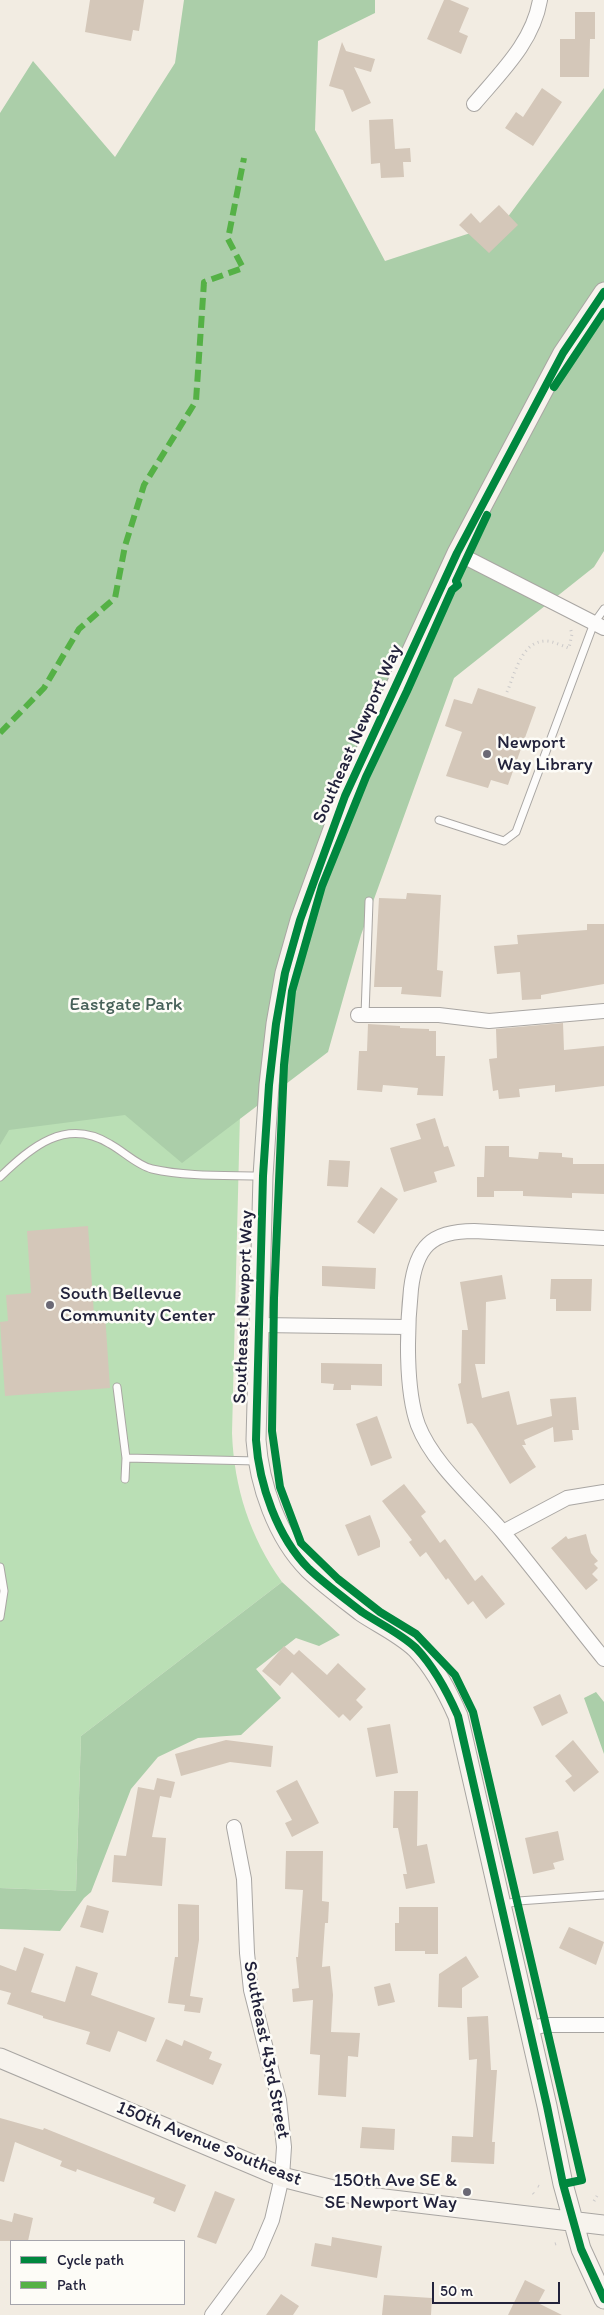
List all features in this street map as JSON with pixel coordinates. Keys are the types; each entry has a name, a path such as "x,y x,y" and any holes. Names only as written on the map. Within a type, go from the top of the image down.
{"main road":[{"name":"Southeast Newport Way","path":"604,292 564,353 457,553 345,796 300,920 285,973 276,1024 269,1084 264,1176 256,1440 264,1489 274,1514 286,1538 307,1567 363,1612 415,1648 436,1673 448,1692 458,1716 562,2184 581,2248 604,2299"},
{"name":"150th Avenue Southeast","path":"0,2058 282,2177 336,2191 376,2198 604,2224"}],"street":[{"path":"474,104 522,47 533,27 540,0"},
{"path":"457,553 599,625"},
{"path":"362,1015 440,1015 489,1021 604,1011"},
{"path":"604,1238 474,1231 457,1231 442,1235 428,1242 413,1268 407,1327 413,1404 418,1425 428,1444 502,1532 604,1659"},
{"path":"260,1325 407,1327"},
{"path":"502,1532 567,1498 604,1492"},
{"name":"Southeast 43rd Street","path":"212,2315 258,2253 272,2220 282,2177 284,2143 279,2100 252,1990 247,1953 244,1879 234,1827"},
{"path":"529,2029 545,2026 604,2025"}],"lane":[{"path":"439,820 504,841 516,832 604,609"},
{"path":"362,1015 369,901"},
{"path":"0,1177 17,1161 53,1136 82,1133 108,1142 150,1169 185,1174 264,1176"},
{"path":"117,1387 126,1458 125,1480"},
{"path":"126,1458 258,1461"},
{"path":"0,1567 4,1591 0,1617"},
{"path":"501,1905 518,1901 604,1895"}],"path":[{"path":"507,692 524,651 537,643 547,640 569,648 572,634 569,624"},
{"path":"594,2201 596,2196"}],"green space":[{"path":"184,0 375,0 375,13 318,41 315,130 385,261 504,222 604,88 604,551 594,567 454,678 361,935 328,1052 182,1163 125,1115 9,1130 0,1145 0,113 33,61 115,157 175,63"},
{"name":"Eastgate Park","path":"0,875 240,1114 233,1453 240,1492 253,1530 282,1582 81,1736 76,1891 0,1888"},
{"path":"282,1582 340,1635 319,1646 296,1638 256,1669 281,1698 241,1735 198,1738 158,1757 131,1789 91,1892 84,1898 60,1931 0,1929 0,1888 76,1891 81,1736"},
{"path":"596,1692 604,1702 604,1754 584,1698"}],"building":[{"path":"90,0 144,0 139,31 133,30 131,41 85,32"},
{"path":"444,0 450,0 469,8 459,32 468,36 461,54 427,39"},
{"path":"575,12 595,12 595,39 590,39 589,77 560,77 560,39 575,39"},
{"path":"342,42 346,51 375,59 371,72 354,67 371,103 352,112 343,90 329,86"},
{"path":"542,88 562,102 533,146 505,128 516,112 523,117"},
{"path":"393,119 395,149 410,148 411,162 403,162 404,177 381,178 380,163 371,164 369,120"},
{"path":"499,205 518,225 489,253 459,225 471,213 480,223"},
{"name":"Newport Way Library","path":"478,688 536,707 508,785 491,780 488,788 446,776 462,732 445,726 454,699 472,704"},
{"path":"407,893 441,895 437,970 443,971 441,997 401,994 402,987 374,987 379,898 406,899"},
{"path":"587,924 604,924 604,984 541,995 541,999 522,1000 520,972 497,974 494,946 518,944 517,935 587,930"},
{"path":"563,1023 564,1050 604,1046 604,1086 555,1092 555,1085 519,1089 520,1097 499,1099 498,1090 493,1091 489,1059 497,1058 496,1029"},
{"path":"368,1024 436,1031 436,1056 445,1056 443,1096 417,1095 418,1088 383,1085 382,1092 357,1090 359,1051 367,1051"},
{"path":"435,1118 444,1147 448,1146 455,1166 434,1172 437,1182 404,1192 390,1148 421,1139 416,1124"},
{"path":"485,1146 509,1146 509,1157 538,1159 539,1152 562,1153 562,1157 573,1158 573,1164 604,1164 604,1194 572,1193 572,1198 523,1196 523,1191 494,1191 494,1197 477,1197 477,1177 484,1177"},
{"path":"329,1160 350,1161 348,1187 327,1186"},
{"path":"381,1187 398,1199 374,1234 357,1222"},
{"name":"South Bellevue Community Center","path":"88,1226 94,1315 105,1314 110,1388 5,1396 0,1322 8,1321 6,1295 31,1293 27,1231"},
{"path":"322,1266 376,1268 375,1289 322,1286"},
{"path":"502,1275 506,1299 486,1302 485,1364 475,1364 482,1398 509,1391 517,1425 552,1416 550,1399 576,1397 579,1430 572,1430 573,1440 554,1442 553,1427 524,1440 526,1445 522,1445 536,1467 510,1484 476,1428 472,1423 467,1424 458,1384 461,1383 462,1330 468,1330 460,1282"},
{"path":"551,1279 592,1279 591,1311 556,1311 556,1299 550,1299"},
{"path":"321,1363 382,1364 382,1386 351,1385 351,1390 333,1390 334,1384 321,1383"},
{"path":"377,1416 392,1458 371,1466 356,1424"},
{"path":"404,1484 426,1512 421,1516 440,1543 445,1539 475,1581 482,1575 505,1604 486,1619 473,1601 468,1605 448,1578 446,1580 426,1552 420,1557 409,1542 412,1540 382,1501"},
{"path":"370,1515 380,1541 380,1547 358,1556 345,1525"},
{"path":"586,1534 591,1553 598,1561 594,1564 598,1568 592,1574 598,1580 586,1590 551,1548 566,1536 568,1539"},
{"path":"284,1646 294,1655 299,1650 327,1675 338,1663 366,1689 356,1700 363,1707 350,1721 343,1714 339,1718 292,1672 280,1686 262,1671"},
{"path":"560,1694 568,1713 542,1726 533,1707"},
{"path":"390,1724 398,1773 376,1777 367,1728"},
{"path":"226,1740 273,1746 271,1767 230,1762 181,1776 175,1754"},
{"path":"573,1740 599,1772 574,1792 565,1781 572,1776 555,1756"},
{"path":"157,1778 175,1782 171,1798 160,1796 152,1837 166,1838 162,1886 112,1882 114,1855 126,1856 138,1787 154,1790"},
{"path":"297,1780 319,1823 292,1837 285,1823 292,1820 276,1791"},
{"path":"394,1791 418,1791 417,1846 427,1844 435,1883 406,1889 403,1874 407,1874 398,1828 393,1828"},
{"path":"558,1831 564,1860 553,1863 555,1869 533,1874 525,1838"},
{"path":"286,1851 323,1851 322,1901 329,1902 328,1923 325,1923 322,1967 330,1966 333,1995 331,2032 360,2033 358,2057 348,2056 346,2097 318,2095 320,2055 310,2054 313,2000 293,2002 292,1989 299,1988 296,1957 298,1957 303,1890 285,1889"},
{"path":"178,1904 199,1905 199,1940 190,1996 203,1998 200,2013 184,2011 185,2005 168,2003 175,1957 178,1957"},
{"path":"87,1905 109,1911 103,1933 80,1927"},
{"path":"399,1907 438,1907 438,1954 425,1954 425,1951 395,1951 395,1923 399,1923"},
{"path":"569,1927 604,1942 596,1965 559,1948"},
{"path":"24,1947 44,1954 31,1992 65,2002 76,1966 98,1973 91,1995 155,2018 146,2042 118,2031 110,2052 86,2044 90,2032 43,2018 43,2016 7,2004 11,1993 0,1990 0,1965 16,1971"},
{"path":"466,1956 479,1977 462,1988 462,2008 438,2007 439,1974"},
{"path":"390,1983 395,2002 378,2006 374,1987"},
{"path":"488,2016 491,2070 497,2070 492,2142 495,2142 494,2164 451,2162 452,2136 473,2137 477,2059 469,2060 467,2017"},
{"path":"166,2039 182,2046 184,2040 212,2052 209,2059 222,2064 213,2085 156,2061"},
{"path":"0,2118 43,2130 44,2128 186,2185 175,2212 153,2203 155,2198 77,2169 76,2172 60,2166 62,2161 15,2142 4,2182 0,2181"},
{"path":"362,2127 395,2129 394,2150 360,2148"},
{"path":"215,2191 235,2199 216,2244 197,2237"},
{"path":"14,2213 33,2218 28,2240 0,2241 0,2219 12,2222"},
{"path":"332,2237 382,2246 377,2278 311,2266 315,2243 331,2246"},
{"path":"525,2280 545,2290 538,2303 562,2315 508,2315"},
{"path":"281,2294 299,2306 293,2315 266,2315"},
{"path":"384,2295 432,2298 431,2315 382,2315"}],"marked path":[{"path":"0,733 44,688 79,629 115,598 125,546 144,485 196,401 204,282 243,268 228,239 244,158"}],"cycle path":[{"path":"604,292 563,353 457,553 345,796 300,920 285,973 276,1024 269,1085 263,1176 256,1440 261,1474 272,1509 279,1526 298,1556 309,1569 362,1612 397,1633 416,1648 440,1680 458,1716 563,2184 581,2249 604,2299"},
{"path":"554,387 604,312"},
{"path":"487,515 456,581 458,585 452,590 366,777 322,886 292,991 284,1065 274,1298 272,1431 280,1487 301,1543 338,1579 380,1612 416,1634 455,1675 473,1712 582,2180 563,2184"}],"place":[{"name":"Newport Way Library","path":"487,754"},
{"name":"South Bellevue Community Center","path":"50,1305"},
{"name":"150th Ave SE & SE Newport Way","path":"467,2192"}]}
